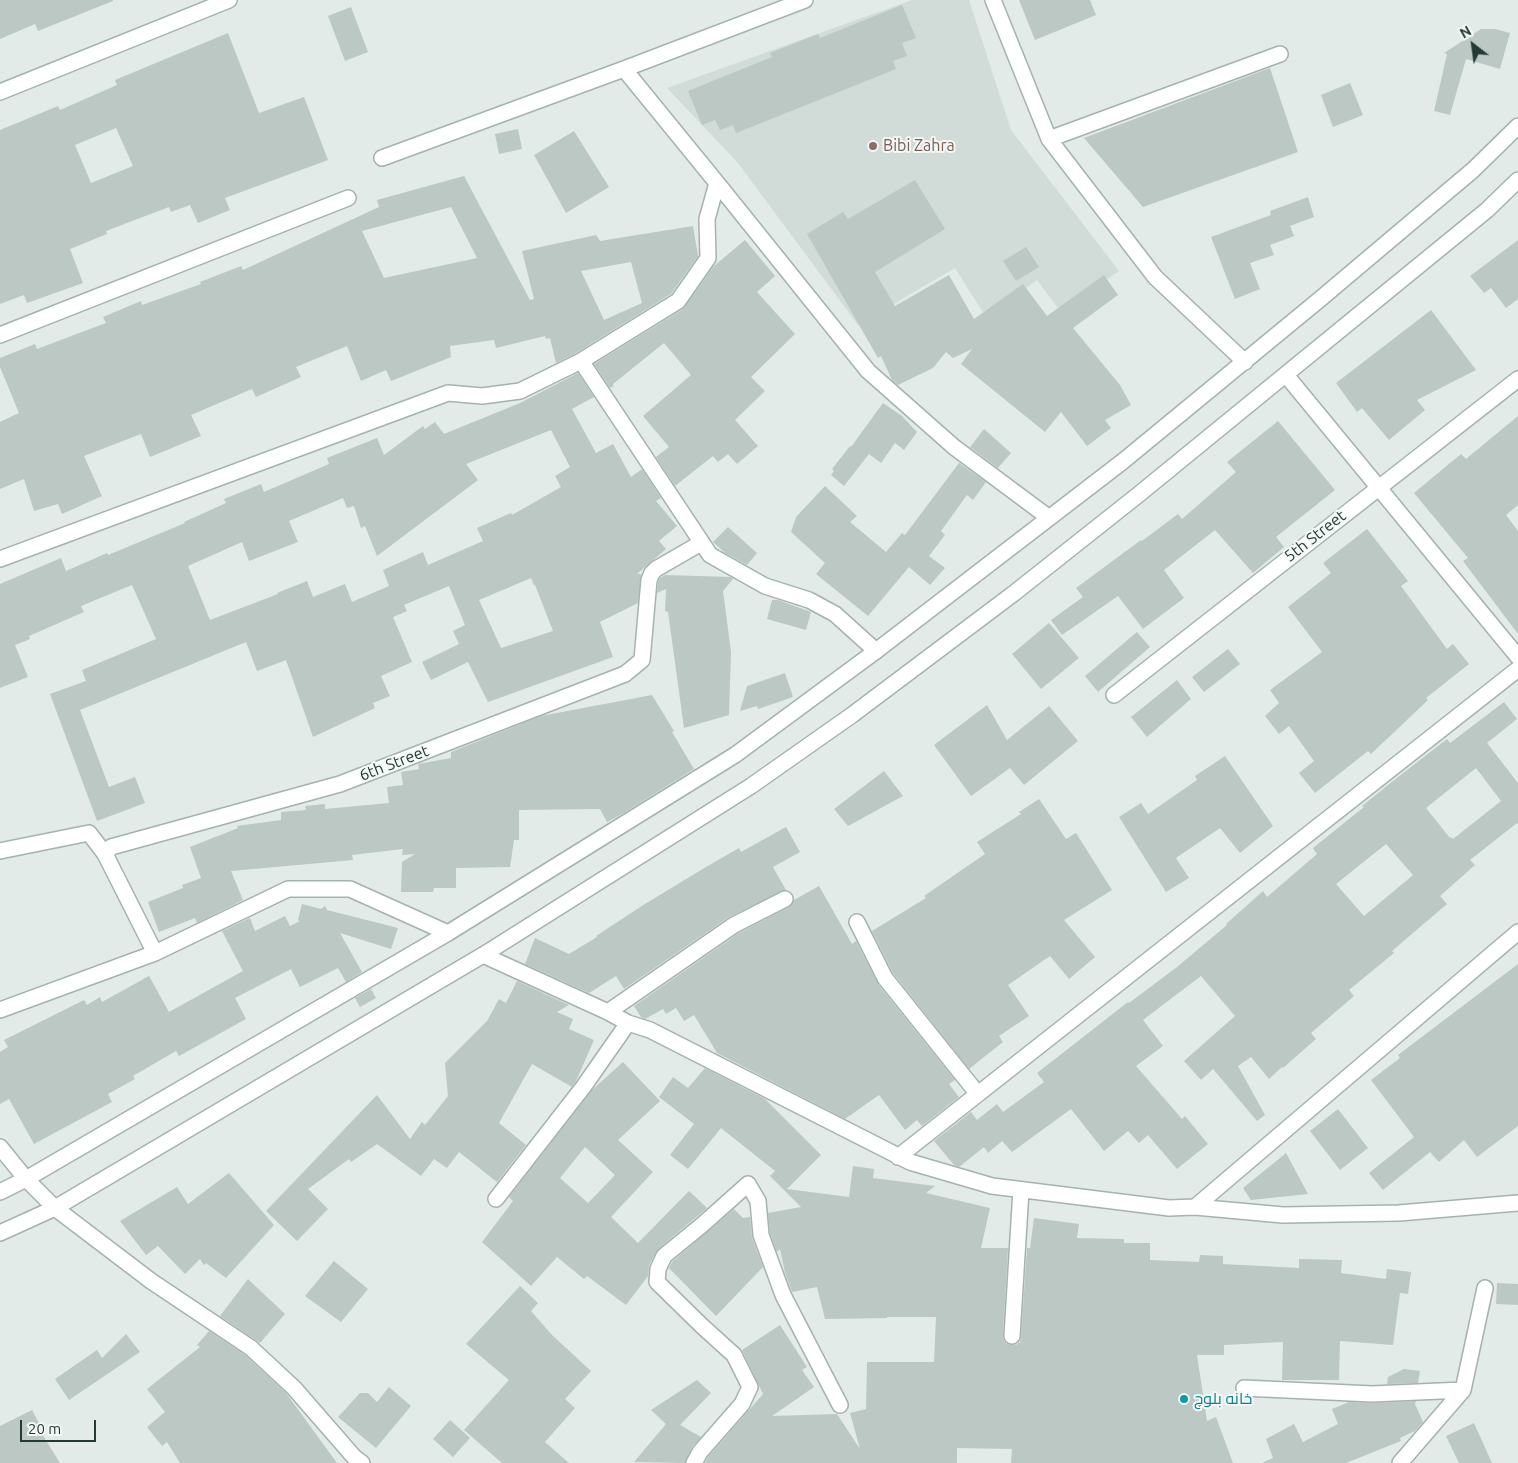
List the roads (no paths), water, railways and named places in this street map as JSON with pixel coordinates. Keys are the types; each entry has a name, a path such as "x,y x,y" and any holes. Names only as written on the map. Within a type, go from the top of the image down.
{"street":[{"path":"0,92 229,0"},
{"path":"382,158 805,0"},
{"path":"993,0 1049,140 1155,277 1245,362"},
{"path":"1049,140 1280,54"},
{"path":"624,69 868,371 954,447 1048,517"},
{"path":"0,1192 26,1179 448,933 734,755 876,651 1122,462 1245,362 1473,170 1518,126"},
{"path":"0,1234 55,1208 483,955 750,786 852,715 1088,535 1487,210 1518,180"},
{"path":"0,559 448,392 482,396 520,392 581,361 678,302 708,258 707,218 717,183"},
{"path":"0,335 348,198"},
{"path":"581,361 710,555 765,586 809,600 835,614 876,651"},
{"path":"1286,375 1518,658"},
{"name":"5th Street","path":"1114,695 1518,379"},
{"name":"6th Street","path":"105,854 112,847 340,784 625,674 642,660 648,580 652,573 701,543"},
{"path":"898,1157 1518,669"},
{"path":"0,851 89,833 105,854 155,953"},
{"path":"0,1010 155,953 288,889 350,889 448,933"},
{"path":"608,1012 734,925 785,899"},
{"path":"857,922 885,978 977,1093"},
{"path":"1195,1207 1518,932"},
{"path":"483,955 628,1023 650,1030 898,1157 992,1186 1169,1208 1195,1207 1283,1215 1399,1213 1518,1203"},
{"path":"496,1199 584,1086 628,1023"},
{"path":"0,1147 26,1179 55,1208 151,1281 250,1348 294,1388 354,1461"},
{"path":"694,1463 700,1452 742,1404 750,1387 734,1355 657,1282 658,1269 664,1256 702,1226 748,1184 758,1201 760,1235 783,1295 840,1405"},
{"path":"1012,1336 1021,1190"},
{"path":"1400,1463 1463,1390 1485,1288"},
{"path":"1244,1388 1372,1394 1463,1390"}],"place":[{"name":"Bibi Zahra","path":"873,146"},
{"name":"خانه بلوچ","path":"1184,1399"}]}
